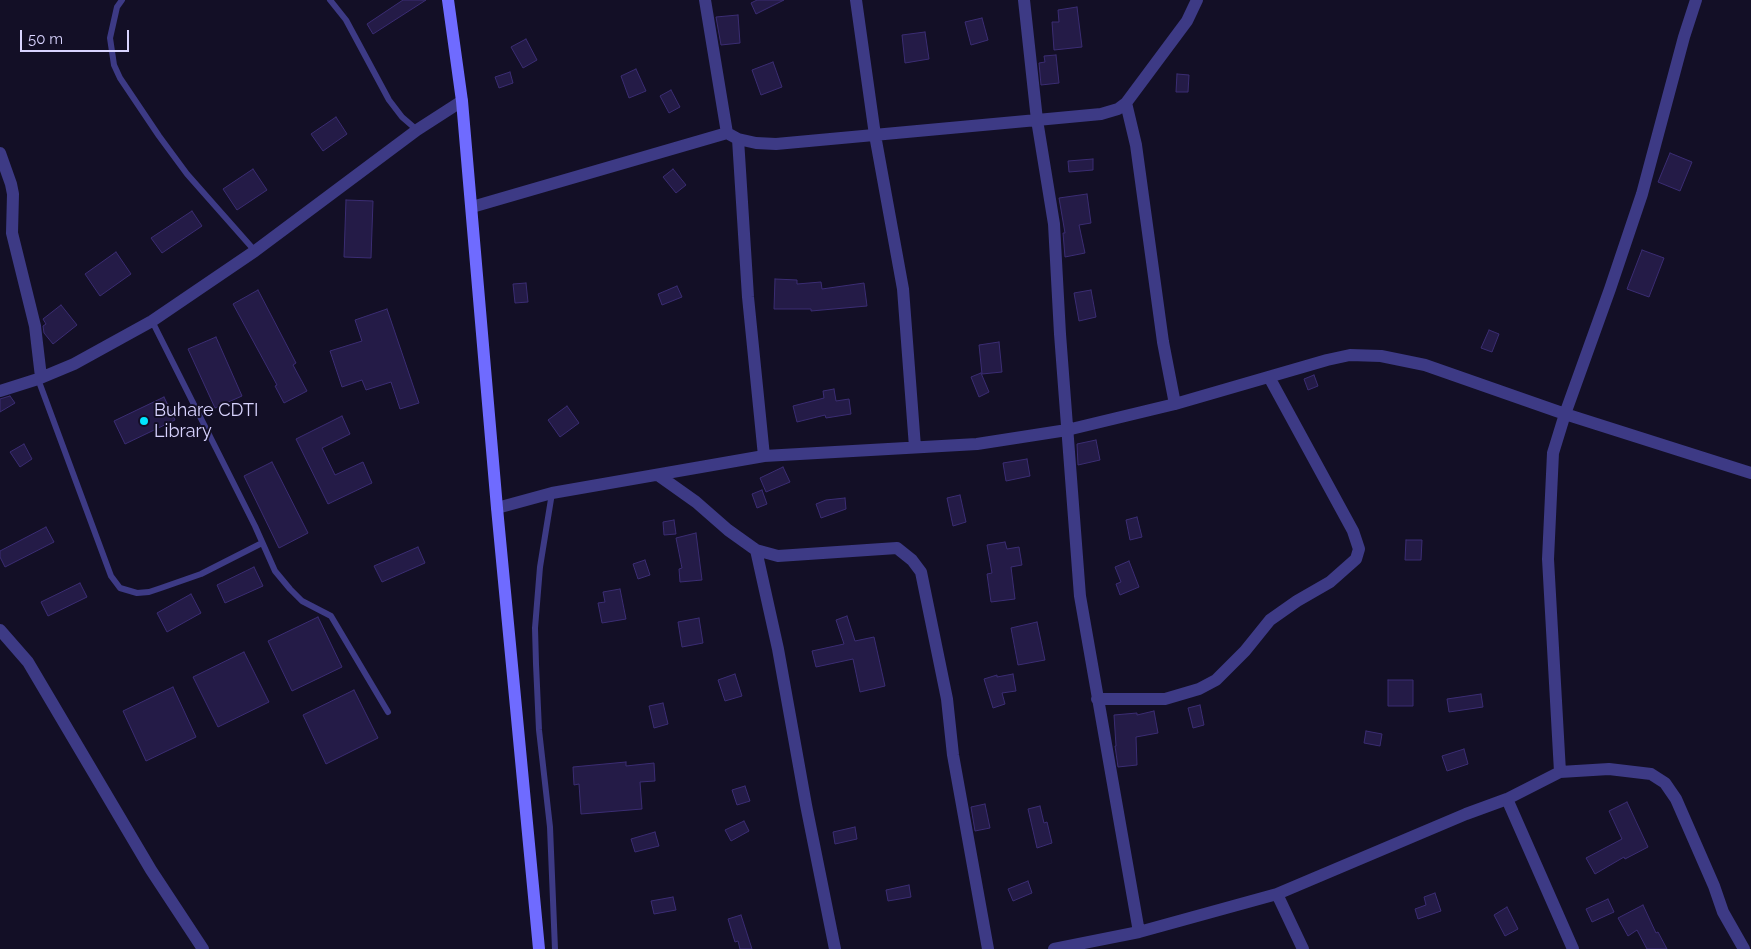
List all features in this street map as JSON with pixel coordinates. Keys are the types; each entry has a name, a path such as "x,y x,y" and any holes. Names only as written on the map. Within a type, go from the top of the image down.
{"main road":[{"path":"446,3 462,101 538,949"}],"street":[{"path":"705,0 732,136 764,456"},
{"path":"856,0 875,135 903,289 915,447"},
{"path":"1024,0 1037,120 1054,224 1080,596 1139,932"},
{"path":"472,207 732,136 756,143 776,144 1101,114 1118,109 1126,103 1187,21 1197,0"},
{"path":"1560,772 1548,559 1553,453 1642,194 1684,37 1696,0"},
{"path":"0,391 74,364 152,321 255,251 417,130 462,101"},
{"path":"1126,103 1136,145 1163,342 1175,404"},
{"path":"0,153 13,194 12,233 36,326 40,378"},
{"path":"497,508 552,493 764,456 977,444 1067,430 1175,404 1350,355 1382,356 1425,365 1565,414 1751,473"},
{"path":"1097,699 1165,699 1199,688 1216,680 1245,651 1270,620 1297,601 1330,582 1356,559 1359,549 1353,531 1269,378"},
{"path":"658,475 696,502 728,530 756,550 778,556 897,548 912,560 921,572 947,699 953,755 988,949"},
{"path":"756,550 778,649 806,805 835,949"},
{"path":"0,630 28,662 151,870 203,949"},
{"path":"1054,949 1139,932 1277,894 1466,814 1507,799 1560,772 1609,769 1651,774 1665,783 1676,799 1714,886 1723,912 1744,949"},
{"path":"1507,799 1573,949"},
{"path":"1277,894 1303,949"}],"lane":[{"path":"122,0 117,7 110,38 114,65 120,78 187,174 255,251"},
{"path":"330,0 346,20 394,108 417,130"},
{"path":"152,321 255,526 275,571 302,600 331,616 388,712"},
{"path":"40,378 111,576 120,588 137,593 149,592 201,574 262,543"},
{"path":"552,493 540,567 536,655 539,730 550,827 555,949"}],"building":[{"path":"403,0 426,0 373,34 367,24"},
{"path":"757,0 784,0 756,14 751,3"},
{"path":"1077,7 1082,47 1054,50 1052,22 1059,22 1058,10"},
{"path":"738,15 740,43 721,45 716,17"},
{"path":"982,18 988,40 971,45 965,22"},
{"path":"925,32 929,59 905,63 902,35"},
{"path":"526,39 537,60 523,68 511,47"},
{"path":"1056,55 1059,83 1041,85 1039,63 1045,62 1044,56"},
{"path":"773,62 782,87 761,95 752,70"},
{"path":"636,69 646,91 629,98 621,76"},
{"path":"510,72 513,83 499,88 495,77"},
{"path":"1177,74 1189,75 1188,92 1176,92"},
{"path":"671,90 680,107 669,113 660,96"},
{"path":"336,117 347,134 323,151 311,134"},
{"path":"1670,153 1692,162 1680,191 1658,182"},
{"path":"1093,159 1093,170 1069,172 1068,161"},
{"path":"253,169 267,190 237,210 223,189"},
{"path":"673,169 686,185 676,193 663,177"},
{"path":"1087,194 1091,223 1079,225 1085,253 1065,257 1063,233 1065,233 1059,198"},
{"path":"346,200 373,201 371,258 344,257"},
{"path":"192,211 202,226 162,253 151,238"},
{"path":"1642,250 1664,258 1649,297 1627,289"},
{"path":"116,252 131,274 100,296 85,274"},
{"path":"775,279 797,280 797,284 821,282 822,289 864,283 867,306 811,311 811,309 774,309"},
{"path":"526,283 528,302 515,303 513,284"},
{"path":"677,286 682,297 662,305 658,294"},
{"path":"258,290 296,363 293,365 307,391 284,403 275,386 277,385 233,304"},
{"path":"1091,290 1096,317 1079,321 1074,293"},
{"path":"61,305 77,325 53,344 44,333 43,326 46,324 43,319"},
{"path":"387,309 419,403 400,409 391,382 366,390 362,380 342,387 330,351 362,341 355,320"},
{"path":"1489,330 1499,334 1492,352 1481,348"},
{"path":"216,337 242,396 215,408 188,349"},
{"path":"999,342 1002,372 982,374 979,345"},
{"path":"981,373 989,392 979,397 971,377"},
{"path":"1314,375 1318,386 1308,390 1304,379"},
{"path":"834,389 836,401 849,399 851,414 826,418 825,415 797,422 793,406 824,398 823,391"},
{"path":"10,396 15,403 0,412 0,399"},
{"name":"Buhare CDTI Library","path":"164,397 175,420 125,444 114,421"},
{"path":"567,406 579,423 560,437 548,420"},
{"path":"342,416 350,434 322,448 335,475 363,462 372,483 328,504 296,439"},
{"path":"1096,440 1100,460 1078,465 1077,444"},
{"path":"24,444 32,459 20,467 10,452"},
{"path":"1027,459 1030,476 1006,481 1003,463"},
{"path":"272,462 308,533 279,548 244,476"},
{"path":"783,467 790,482 766,492 760,478"},
{"path":"762,490 767,504 757,508 752,494"},
{"path":"960,495 966,522 953,526 947,498"},
{"path":"845,498 846,509 821,518 816,504 826,500"},
{"path":"1137,517 1142,537 1130,540 1126,520"},
{"path":"674,520 676,534 664,535 663,522"},
{"path":"46,527 54,542 5,567 0,557 0,551"},
{"path":"696,533 702,580 680,582 679,569 682,568 676,538"},
{"path":"1406,540 1422,540 1421,560 1405,560"},
{"path":"1005,542 1007,549 1019,547 1022,565 1011,567 1015,599 991,602 987,574 992,573 987,545"},
{"path":"418,547 425,563 382,582 374,566"},
{"path":"645,560 650,575 638,579 633,564"},
{"path":"1129,561 1139,587 1120,595 1116,584 1121,582 1115,567"},
{"path":"254,567 263,586 225,603 217,585"},
{"path":"80,583 87,597 48,616 41,602"},
{"path":"620,589 626,619 602,623 598,603 605,602 603,592"},
{"path":"191,594 201,613 167,632 157,613"},
{"path":"847,616 855,641 874,637 885,686 860,692 853,659 816,667 812,651 844,644 836,620"},
{"path":"318,617 342,667 292,691 268,641"},
{"path":"699,618 703,643 682,647 678,622"},
{"path":"1037,622 1045,660 1018,665 1011,628"},
{"path":"244,652 269,702 218,727 193,677"},
{"path":"735,674 742,696 725,701 718,680"},
{"path":"1013,674 1016,691 1002,693 1005,704 993,708 984,679 997,675 997,677"},
{"path":"1388,680 1413,680 1413,706 1388,706"},
{"path":"173,687 196,737 146,761 123,711"},
{"path":"354,690 378,738 326,764 303,715"},
{"path":"1481,694 1483,707 1449,712 1447,699"},
{"path":"663,703 668,724 654,728 649,706"},
{"path":"1200,705 1204,725 1193,728 1188,708"},
{"path":"1154,711 1158,733 1136,737 1137,765 1118,767 1114,715 1137,713 1137,715"},
{"path":"1366,731 1382,734 1380,746 1364,743"},
{"path":"1464,749 1468,764 1447,771 1442,756"},
{"path":"626,762 626,766 654,763 655,781 640,782 642,809 581,814 579,784 574,785 573,767"},
{"path":"745,786 750,801 737,805 732,790"},
{"path":"1627,802 1648,847 1625,859 1624,857 1595,874 1586,858 1622,839 1609,811"},
{"path":"985,804 990,828 975,831 971,807"},
{"path":"1040,806 1044,823 1047,822 1052,843 1037,848 1028,809"},
{"path":"744,821 749,831 731,841 725,830"},
{"path":"855,827 857,839 835,844 833,832"},
{"path":"655,832 659,846 635,852 631,839"},
{"path":"1028,881 1032,893 1013,901 1008,889"},
{"path":"909,885 911,897 888,901 886,890"},
{"path":"1435,893 1441,911 1418,919 1415,909 1426,905 1424,897"},
{"path":"673,897 676,910 654,914 651,901"},
{"path":"1608,899 1614,912 1592,922 1586,909"},
{"path":"1643,905 1656,933 1658,932 1667,949 1647,949 1637,930 1628,936 1618,918"},
{"path":"1507,907 1518,929 1505,936 1494,915"},
{"path":"741,915 752,949 740,949 738,941 735,942 728,919"}],"place":[{"name":"Buhare CDTI Library","path":"144,421"}]}
